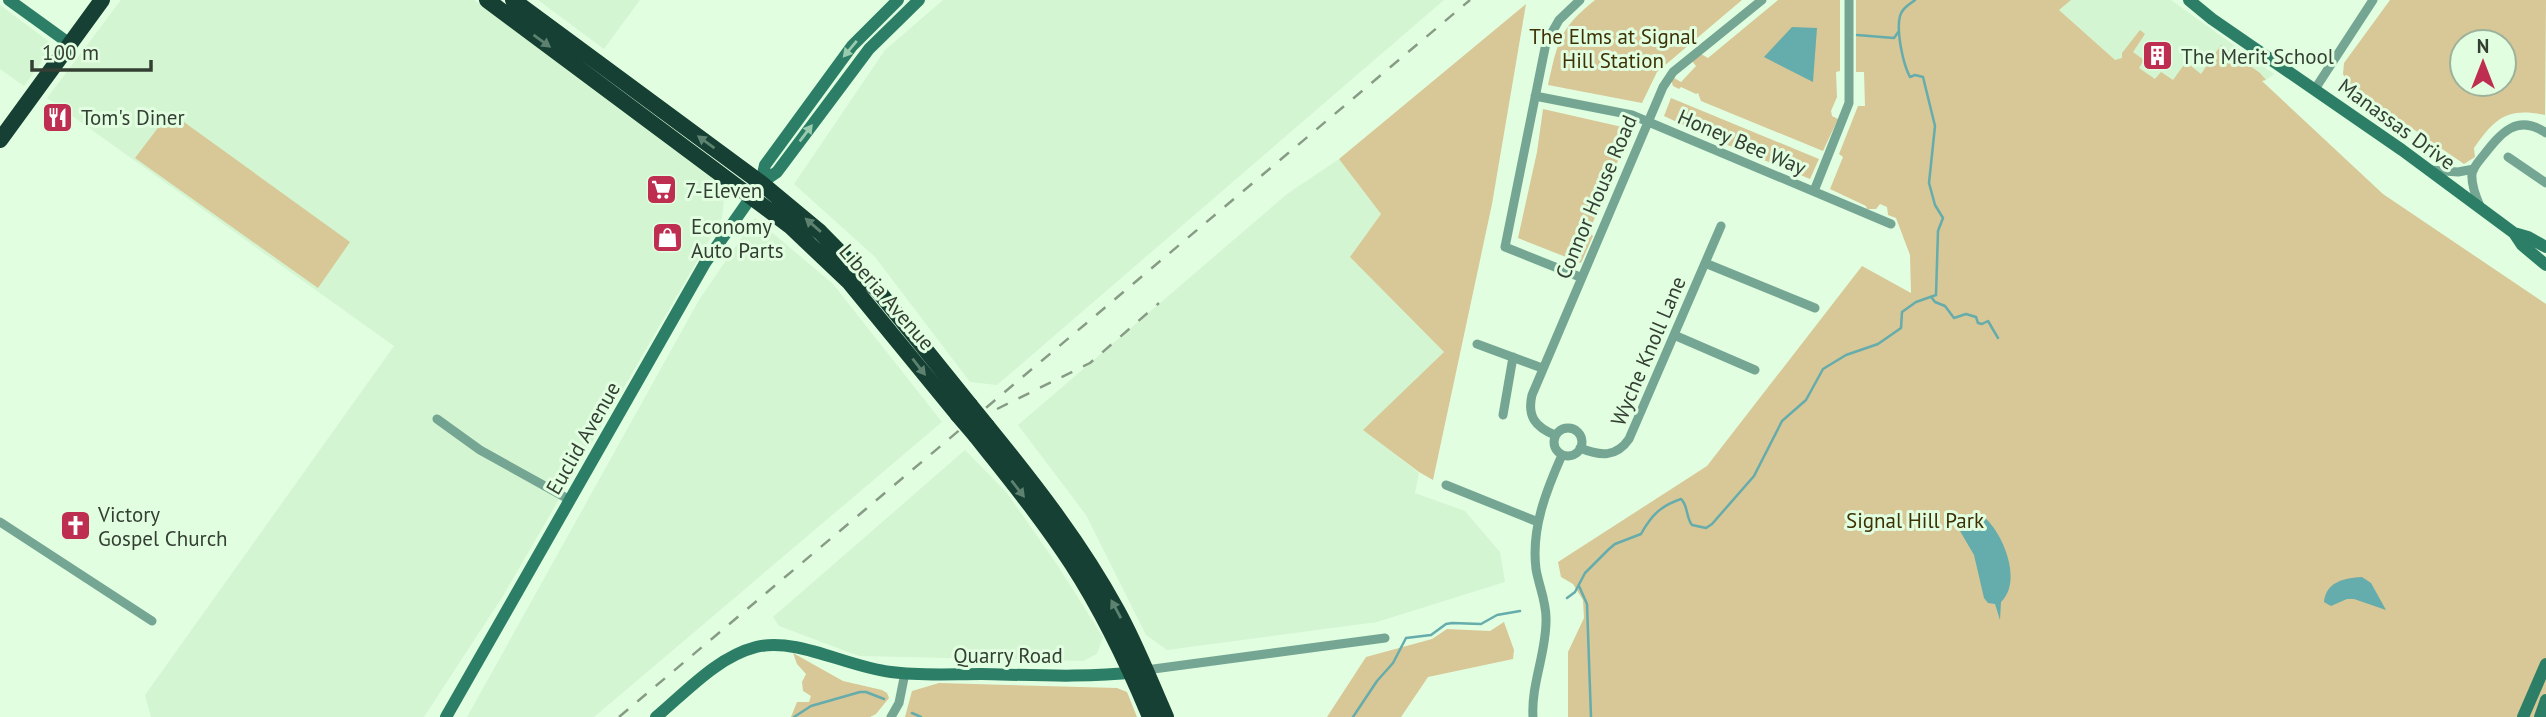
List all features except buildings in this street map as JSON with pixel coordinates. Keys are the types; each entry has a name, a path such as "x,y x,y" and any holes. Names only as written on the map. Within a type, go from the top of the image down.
{"highway":[{"path":"0,140 102,0"},
{"name":"Liberia Avenue","path":"487,0 821,232 843,253 879,292 964,410 1037,488 1084,554 1118,612 1150,717"},
{"name":"Liberia Avenue","path":"513,0 757,189"},
{"name":"Liberia Avenue","path":"1138,671 1166,717"}],"street":[{"path":"9,0 70,44"},
{"name":"Euclid Avenue","path":"757,189 765,165 839,62 898,0"},
{"name":"Euclid Avenue","path":"446,717 713,249 757,189 777,172 869,49 919,0"},
{"path":"1580,0 1559,20 1549,36 1505,247 1580,278"},
{"name":"Connor House Road","path":"1555,435 1546,432 1536,423 1529,407 1542,368 1580,278 1669,77 1762,0"},
{"path":"1814,191 1849,102 1850,0"},
{"name":"Manassas Drive","path":"2189,0 2514,233 2522,245 2546,265"},
{"path":"2315,89 2374,0"},
{"name":"Honey Bee Way","path":"1535,96 1632,115 1891,223"},
{"path":"2480,208 2473,182 2474,169 2497,138 2510,128 2529,125 2546,133"},
{"path":"2508,157 2546,183"},
{"path":"2429,170 2458,172 2474,169"},
{"name":"Wyche Knoll Lane","path":"1580,448 1605,455 1617,452 1625,445 1721,226"},
{"name":"Manassas Drive","path":"2514,233 2546,247"},
{"path":"1705,263 1815,308"},
{"path":"1674,335 1755,370"},
{"path":"1477,344 1542,368"},
{"path":"1503,415 1513,357"},
{"path":"437,419 480,450 570,500"},
{"path":"1572,428 1579,434 1580,448 1570,456 1562,455 1553,444 1555,435 1562,429 1572,428"},
{"path":"1533,717 1535,681 1544,646 1546,622 1545,601 1536,561 1538,522 1562,455"},
{"path":"1446,485 1538,522"},
{"path":"0,522 152,621"},
{"name":"Quarry Road","path":"656,717 725,660 757,647 771,645 794,646 871,669 905,673 1095,675 1385,638"},
{"path":"2523,717 2546,664"},
{"path":"891,717 899,704 905,673"},
{"path":"2540,717 2546,701"}],"shaded area":[{"path":"121,0 474,0 692,156 725,190 722,218 503,596 424,717 151,717 145,695 394,346 47,98"},
{"path":"538,0 640,0 604,49"},
{"path":"943,0 1444,0 997,385 970,382 875,257 794,184 885,50"},
{"path":"2071,0 2171,0 2274,74 2266,80 2210,87 2148,83 2115,61 2058,9"},
{"path":"0,5 51,43 51,49 24,86 0,69"},
{"path":"1339,159 1381,214 1350,257 1444,352 1364,430 1419,473 1415,493 1465,511 1500,552 1505,582 1377,622 1167,650 1146,635 1086,515 1018,425 1287,194"},
{"path":"755,218 833,284 942,422 594,717 467,717 699,300"},
{"path":"965,450 1007,493 1056,563 1103,637 1097,654 1083,661 859,656 779,626 773,617"}],"green space":[{"name":"The Elms at Signal Hill Station","path":"1595,0 1742,0 1657,72 1642,103 1548,85 1562,37 1574,19"},
{"path":"1778,0 1840,0 1840,71 1836,72 1837,97 1831,111 1832,116 1838,119 1823,151 1701,101 1698,93 1681,87 1679,89 1673,86 1671,80 1674,78 1681,82 1696,66 1692,61 1701,54 1708,58"},
{"name":"Signal Hill Park","path":"1856,0 2071,0 2059,10 2115,60 2122,58 2122,53 2140,30 2145,34 2133,52 2144,60 2139,68 2155,79 2161,72 2173,80 2186,62 2201,74 2221,45 2260,73 2266,80 2262,81 2383,194 2546,304 2546,717 1568,717 1568,652 1584,618 1583,600 1573,584 1561,577 1558,562 1707,466 1862,266 1911,293 1910,255 1896,218 1888,215 1887,207 1880,204 1876,209 1867,209 1866,206 1830,189 1843,157 1839,154 1858,106 1865,106 1864,72 1856,72"},
{"path":"2390,0 2546,0 2545,115 2521,113 2503,117 2474,148 2475,157 2464,164 2349,85 2343,74 2344,63"},
{"path":"1526,4 1492,204 1433,480 1363,430 1444,352 1350,257 1381,214 1339,159"},
{"path":"1671,98 1819,159 1810,179 1664,116"},
{"path":"1543,109 1631,129 1589,232 1593,236 1581,263 1518,238 1537,152"},
{"path":"170,112 350,242 318,288 135,158"},
{"path":"1504,622 1514,650 1513,659 1428,677 1401,717 1327,717 1366,657 1432,639 1447,629 1490,631"},
{"path":"793,653 843,681 882,690 889,698 876,714 870,717 791,717 797,702 809,702 811,696 803,691 802,682 806,674 797,664"},
{"path":"939,683 1117,688 1127,692 1137,717 905,717 912,691"}],"water":[{"path":"1792,27 1817,28 1813,82 1764,57"},
{"path":"1972,517 1984,517 1991,524 2004,545 2008,558 2010,582 2001,602 2000,620 1995,604 1988,603 1984,598 1974,555 1960,531 1962,525"},
{"path":"2362,577 2371,583 2386,610 2354,599 2331,606 2324,602 2328,590 2337,582"}],"waterway":[{"path":"1567,598 1575,592 1585,573 1609,549 1641,534 1653,517 1667,505 1681,499 1692,525 1706,528 1712,524 1754,476 1782,421 1806,400 1823,369 1846,355 1878,344 1901,328 1902,312 1916,302 1936,295 1938,231 1943,218 1935,205 1929,183 1935,126 1923,77 1910,77 1907,71 1899,30 1901,13 1915,0"},
{"path":"1857,35 1894,38 1899,31"},
{"path":"1932,298 1945,306 1954,318 1966,314 1976,317 1978,323 1988,321 1998,338"},
{"path":"1579,586 1587,604 1591,717"},
{"path":"1353,717 1377,681 1393,663 1406,638 1431,635 1446,624 1481,624 1497,615 1520,611"},
{"path":"794,717 811,706 860,692 884,699"},
{"path":"912,713 921,717"}],"railway":[{"path":"619,717 1470,0"},
{"path":"997,409 1090,363 1159,303"}],"place":[{"name":"The Merit School","path":"2158,56"},
{"name":"Tom's Diner","path":"58,117"},
{"name":"7-Eleven","path":"662,190"},
{"name":"Economy Auto Parts","path":"668,238"},
{"name":"Victory Gospel Church","path":"75,526"}]}
